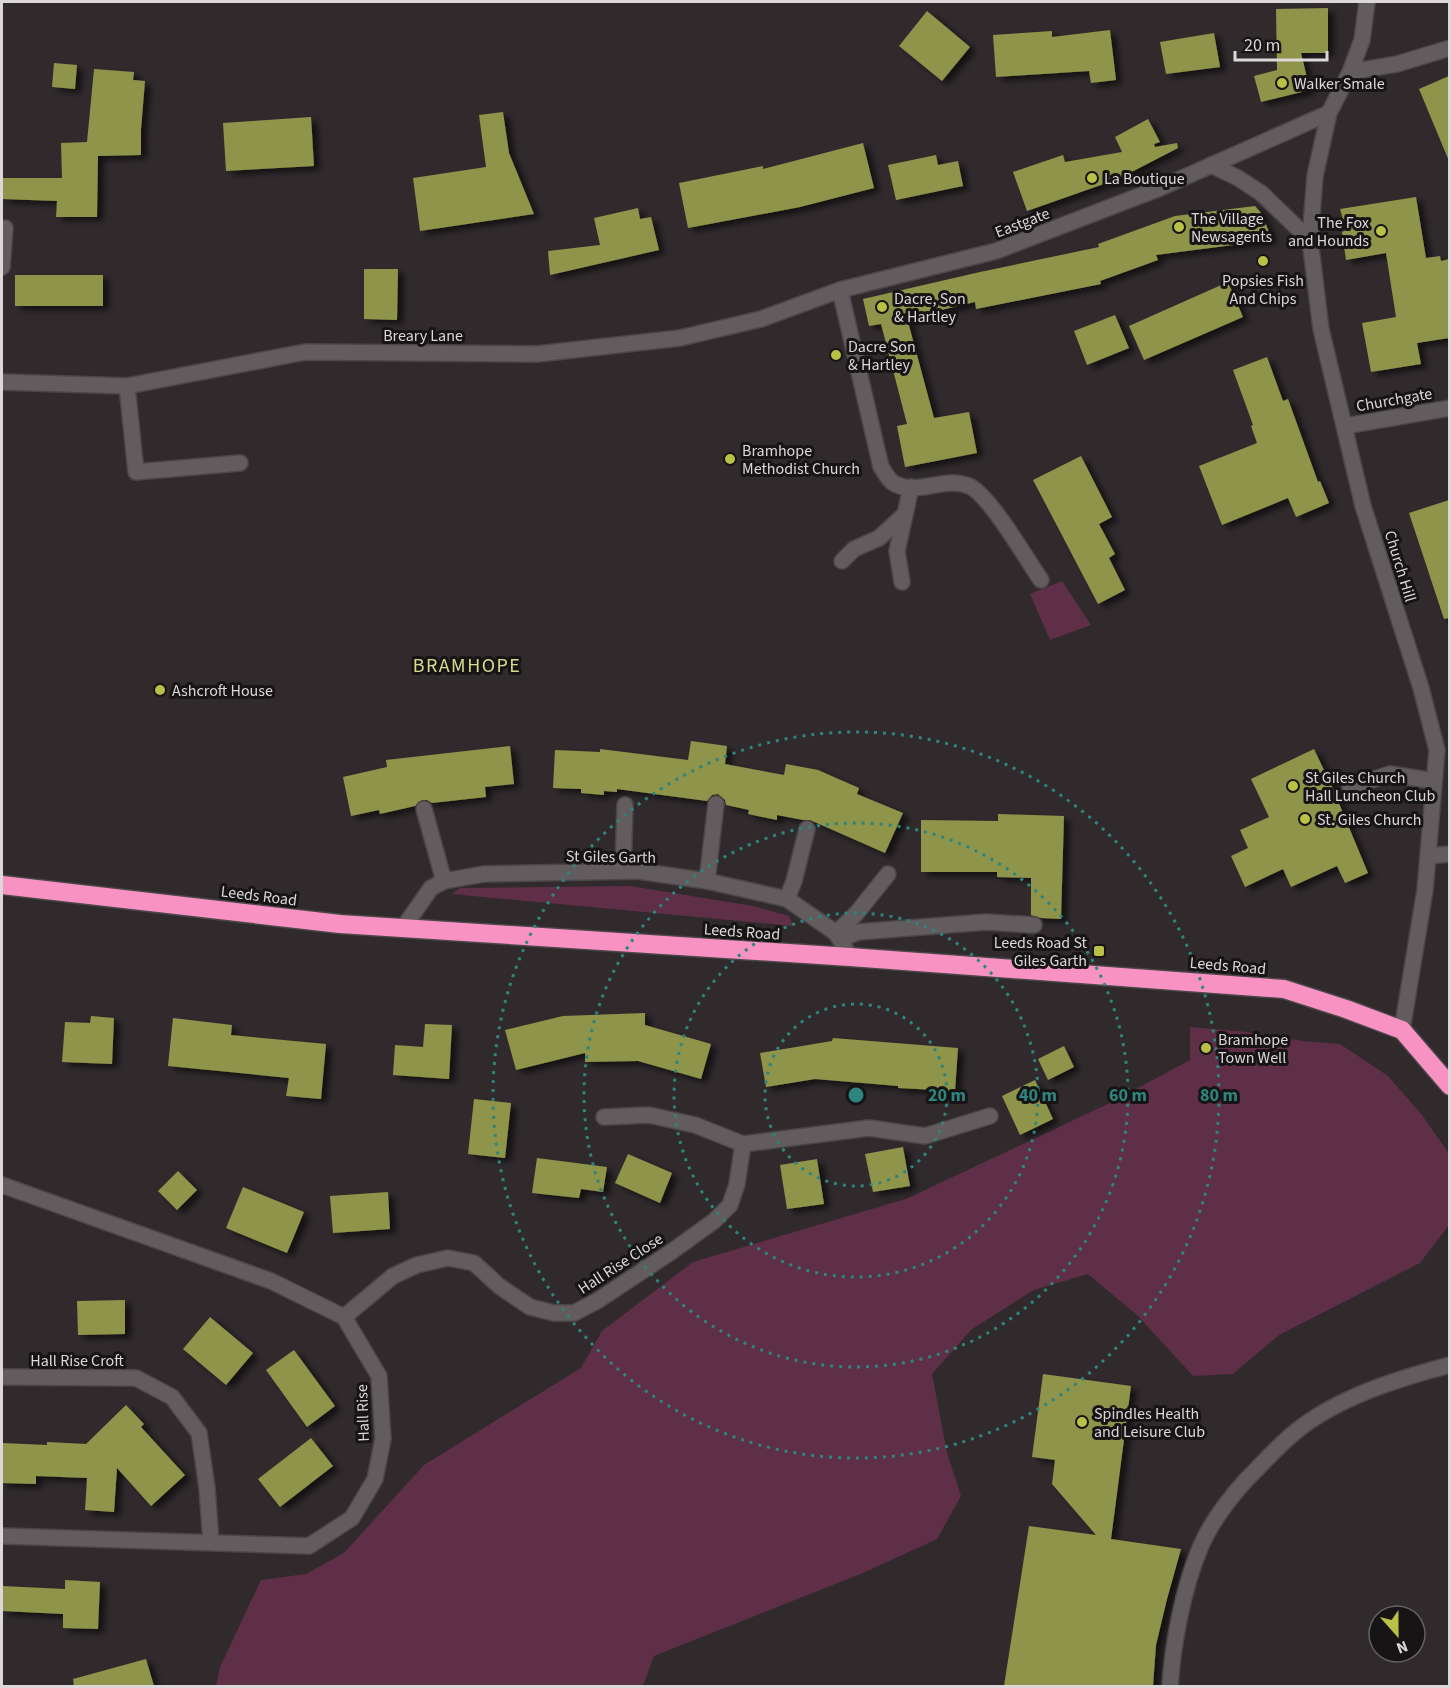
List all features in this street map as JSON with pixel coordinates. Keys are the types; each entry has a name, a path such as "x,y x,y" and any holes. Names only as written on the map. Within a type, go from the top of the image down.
{"highway":[{"name":"Leeds Road","path":"2,885 340,924 850,957 1284,989 1402,1030 1449,1086"}],"street":[{"name":"Church Hill","path":"1367,2 1362,40 1350,72 1329,113 1315,176 1310,240 1321,329 1364,506 1421,688 1437,750 1425,890 1402,1030"},
{"path":"1350,72 1397,64 1449,48"},
{"name":"Eastgate","path":"840,291 996,251 1160,188 1329,113"},
{"path":"1210,165 1238,178 1261,193 1310,240"},
{"path":"2,267 5,228"},
{"path":"840,291 881,467 891,481 911,487 926,487 952,482 970,486 986,500 1041,580"},
{"name":"Breary Lane","path":"2,382 127,386 305,352 537,354 680,338 762,319 840,291"},
{"path":"127,386 136,472 240,463"},
{"name":"Churchgate","path":"1345,426 1449,408"},
{"path":"902,582 897,551 911,487"},
{"path":"842,561 854,549 879,538 903,516"},
{"path":"1350,787 1390,774 1434,781"},
{"path":"707,881 716,804"},
{"path":"623,871 625,805"},
{"path":"403,928 431,888 444,880 424,809"},
{"path":"787,899 807,830"},
{"path":"1428,856 1449,854"},
{"name":"St Giles Garth","path":"444,880 483,874 638,871 707,881 787,899 838,936 850,957"},
{"path":"838,936 888,874"},
{"path":"838,936 858,932 986,922 1034,925"},
{"path":"604,1117 649,1115 695,1125 743,1144 869,1128 925,1136 990,1116"},
{"name":"Hall Rise Close","path":"344,1317 393,1276 417,1265 448,1258 474,1263 499,1286 530,1307 574,1313 597,1301 714,1221 730,1205 737,1184 743,1144"},
{"path":"2,1185 271,1281 344,1317"},
{"name":"Hall Rise","path":"2,1536 309,1546 352,1518 375,1479 383,1439 379,1376 344,1317"},
{"path":"1170,1686 1181,1615 1190,1576 1204,1540 1236,1491 1296,1432 1321,1414 1352,1398 1425,1371 1449,1365"},
{"name":"Hall Rise Croft","path":"2,1377 136,1378 172,1397 199,1433 207,1488 211,1542"}],"shaded area":[{"path":"1062,581 1091,625 1050,640 1030,594"},
{"path":"630,886 753,906 789,916 793,926 452,894 460,888"},
{"path":"1190,1027 1340,1044 1388,1076 1422,1115 1450,1155 1449,1225 1420,1263 1279,1335 1233,1374 1193,1376 1138,1316 1088,1274 1034,1290 972,1329 932,1374 947,1453 961,1496 937,1539 863,1573 654,1656 643,1686 216,1686 220,1667 261,1580 306,1574 344,1553 424,1465 581,1368 602,1331 693,1262 906,1199 1112,1102 1190,1060"}],"building":[{"path":"1328,8 1328,53 1301,53 1310,90 1261,102 1254,76 1277,70 1276,9"},
{"path":"927,11 970,47 942,81 899,46"},
{"path":"1110,30 1116,80 1091,83 1089,71 996,77 993,35 1052,31 1052,37"},
{"path":"1214,33 1220,67 1166,74 1160,42"},
{"path":"54,63 77,65 75,89 52,87"},
{"path":"94,69 134,72 133,80 145,81 141,155 98,156 97,217 56,217 57,201 2,199 2,178 62,178 61,143 87,142"},
{"path":"1449,76 1449,161 1419,89"},
{"path":"503,112 509,153 534,214 420,231 413,178 486,167 479,115"},
{"path":"311,117 314,166 226,171 223,123"},
{"path":"1148,119 1160,142 1154,144 1155,147 1177,143 1178,148 1118,179 1027,211 1013,172 1063,155 1065,162 1122,152 1115,137"},
{"path":"863,143 874,188 800,207 688,228 679,183 763,166 763,169"},
{"path":"936,155 938,165 958,161 963,186 896,200 888,165"},
{"path":"1416,197 1426,258 1440,256 1441,261 1449,259 1449,338 1417,343 1421,364 1371,372 1362,323 1396,317 1386,253 1346,260 1342,232 1346,230 1340,209"},
{"path":"1255,206 1262,214 1272,240 1156,255 1158,260 1100,281 1101,284 976,309 975,302 907,318 934,418 969,412 977,453 905,467 897,426 907,424 881,324 869,326 863,299 1099,247 1098,244 1175,216"},
{"path":"638,208 640,219 651,217 659,250 550,275 548,251 600,245 594,218"},
{"path":"364,269 398,269 397,320 364,319"},
{"path":"15,275 103,275 103,306 15,306"},
{"path":"1228,282 1243,317 1144,360 1129,326"},
{"path":"1115,315 1129,348 1087,365 1074,331"},
{"path":"1267,357 1283,401 1288,399 1318,482 1320,481 1329,503 1296,517 1288,498 1222,525 1199,466 1257,443 1251,426 1253,425 1233,370"},
{"path":"1081,456 1112,517 1099,524 1115,554 1109,558 1125,590 1098,604 1033,480"},
{"path":"1449,500 1449,618 1444,619 1409,513"},
{"path":"691,741 727,746 725,764 784,775 786,764 818,770 859,788 857,794 903,813 885,853 810,820 777,815 777,820 748,814 749,810 726,805 725,800 718,794 712,795 707,801 617,789 617,792 604,791 604,795 581,793 581,789 553,788 555,750 600,752 600,749 688,760"},
{"path":"510,746 514,784 485,787 486,797 432,803 422,800 415,806 380,814 379,810 351,816 343,777 387,767 386,760"},
{"name":"St. Giles Church","path":"1314,749 1368,873 1345,883 1337,866 1291,887 1283,869 1245,887 1231,856 1248,848 1240,830 1269,817 1251,779"},
{"path":"998,814 1064,816 1061,919 1031,915 1031,878 997,877 997,872 921,872 921,820 998,821"},
{"path":"645,1013 645,1025 711,1044 701,1079 638,1061 585,1062 585,1053 516,1070 505,1030 563,1016"},
{"path":"91,1016 114,1018 112,1064 62,1062 65,1022 90,1023"},
{"path":"173,1018 232,1025 231,1035 326,1044 321,1099 286,1096 289,1078 168,1066"},
{"path":"425,1024 452,1025 449,1079 393,1075 395,1045 423,1047"},
{"path":"833,1038 958,1048 955,1091 898,1088 898,1086 815,1079 766,1087 760,1053 832,1041"},
{"path":"1064,1046 1074,1067 1048,1080 1038,1059"},
{"path":"1035,1080 1053,1119 1020,1135 1002,1096"},
{"path":"474,1099 511,1103 505,1158 468,1154"},
{"path":"903,1147 910,1186 873,1192 865,1154"},
{"path":"628,1154 672,1173 660,1203 615,1183"},
{"path":"537,1158 607,1167 603,1192 581,1189 579,1198 532,1193"},
{"path":"817,1159 824,1204 787,1209 780,1165"},
{"path":"178,1171 197,1190 177,1210 158,1191"},
{"path":"243,1187 304,1212 287,1253 226,1228"},
{"path":"388,1192 390,1229 333,1233 330,1196"},
{"path":"125,1300 125,1334 78,1335 77,1301"},
{"path":"210,1317 253,1353 226,1385 183,1349"},
{"path":"294,1350 335,1406 307,1427 266,1370"},
{"path":"1043,1374 1131,1386 1111,1539 1181,1549 1156,1645 1153,1686 1004,1686 1029,1526 1096,1535 1052,1484 1055,1460 1032,1457"},
{"path":"126,1405 144,1424 141,1427 185,1475 151,1506 117,1468 114,1512 85,1510 87,1478 36,1476 36,1484 2,1483 2,1443 86,1444"},
{"path":"311,1438 333,1466 280,1507 258,1479"},
{"path":"65,1580 100,1582 98,1629 63,1628 63,1614 2,1611 2,1586 65,1589"},
{"path":"146,1659 154,1686 74,1686 73,1679"}],"place":[{"name":"Walker Smale","path":"1282,83"},
{"name":"La Boutique","path":"1092,178"},
{"name":"The Village Newsagents","path":"1179,227"},
{"name":"The Fox and Hounds","path":"1381,231"},
{"name":"Popsies Fish And Chips","path":"1263,261"},
{"name":"Dacre, Son & Hartley","path":"882,307"},
{"name":"Dacre Son & Hartley","path":"836,355"},
{"name":"Bramhope Methodist Church","path":"730,459"},
{"name":"Ashcroft House","path":"160,690"},
{"name":"St Giles Church Hall Luncheon Club","path":"1293,786"},
{"name":"St. Giles Church","path":"1305,819"},
{"name":"Leeds Road St Giles Garth","path":"1099,951"},
{"name":"Bramhope Town Well","path":"1206,1048"},
{"name":"Spindles Health and Leisure Club","path":"1082,1422"}],"district":[{"name":"BRAMHOPE","path":"467,665"}]}
